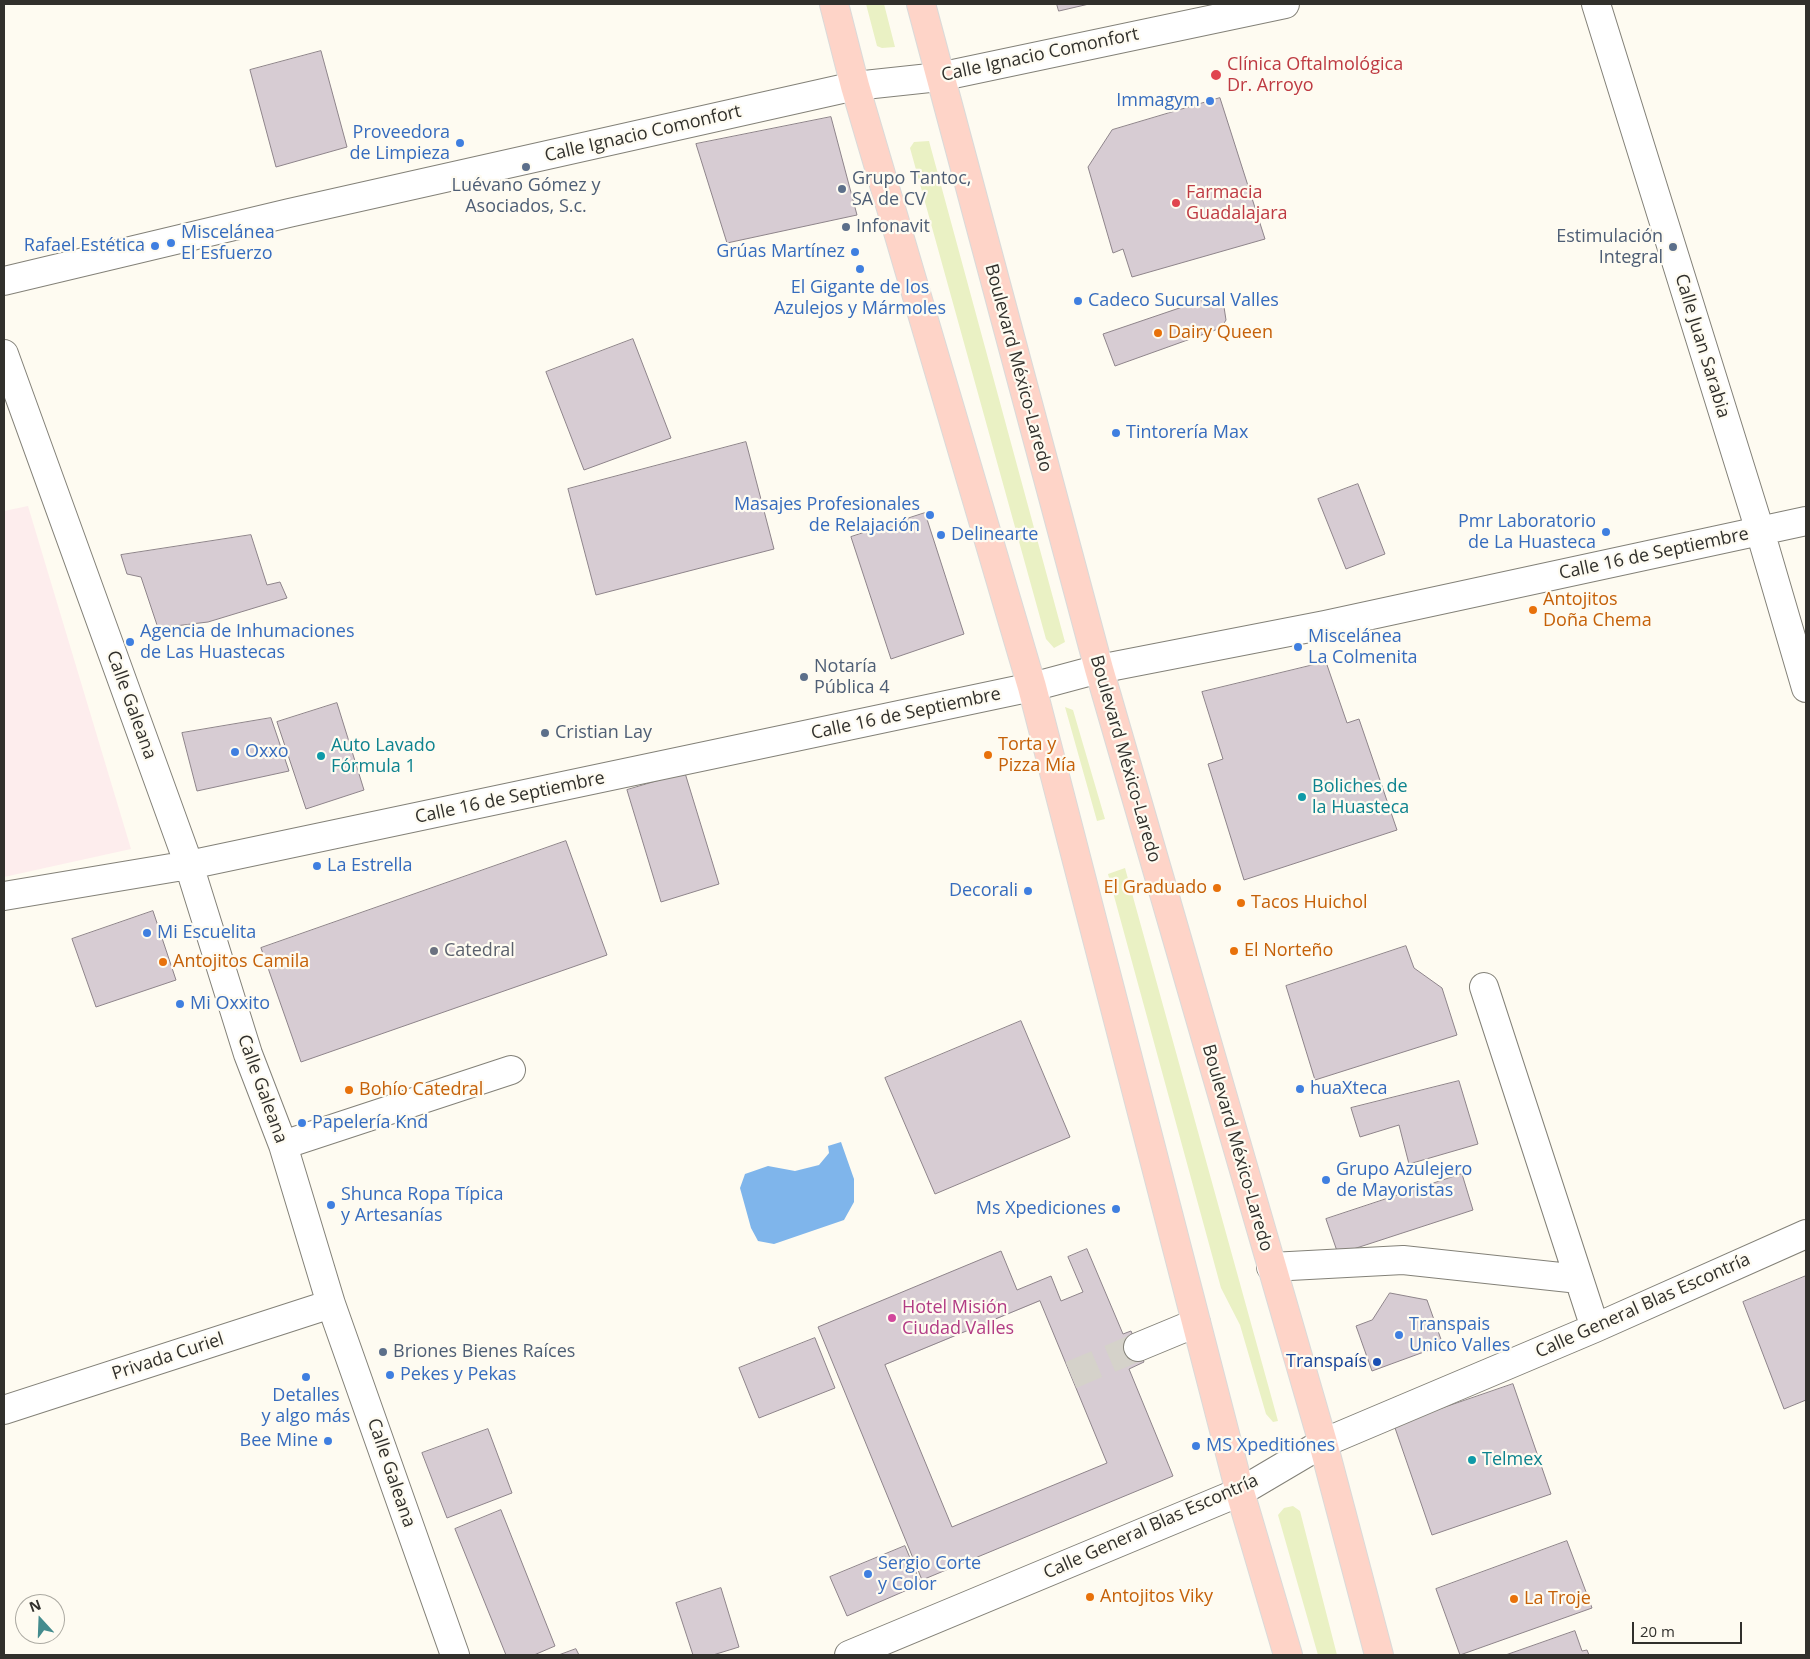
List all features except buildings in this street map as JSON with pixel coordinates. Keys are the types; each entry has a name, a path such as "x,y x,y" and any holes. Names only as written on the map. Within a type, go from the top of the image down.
{"main road":[{"path":"834,4 855,86 1032,687 1240,1492 1288,1655"},
{"name":"Boulevard México-Laredo","path":"920,4 1100,669 1322,1443 1379,1655"}],"street":[{"name":"Calle Ignacio Comonfort","path":"4,281 299,211 855,86 939,77 1285,4"},
{"name":"Calle Juan Sarabia","path":"1596,4 1760,531 1806,688"},
{"name":"Calle Galeana","path":"4,354 189,865 248,1054 283,1145 332,1304 455,1655"},
{"name":"Calle 16 de Septiembre","path":"4,896 189,865 1032,687 1100,669 1335,622 1806,521"},
{"path":"1484,987 1594,1328"},
{"path":"283,1145 511,1070"},
{"name":"Calle General Blas Escontría","path":"849,1655 1240,1492 1322,1443 1594,1328 1806,1234"},
{"path":"1271,1267 1403,1260 1579,1279"},
{"name":"Privada Curiel","path":"4,1410 332,1304"},
{"path":"1138,1347 1196,1323"}],"shaded area":[{"path":"28,506 131,849 4,877 4,511"}],"green space":[{"path":"866,4 884,4 895,47 882,48 877,46"},
{"path":"929,141 1065,642 1054,648 1046,639 910,148 914,142"},
{"path":"1065,707 1073,710 1105,819 1097,821"},
{"path":"1125,868 1278,1421 1273,1422 1266,1414 1240,1325 1221,1288 1108,874"},
{"path":"1293,1506 1300,1511 1337,1655 1318,1655 1278,1515 1284,1508"}],"water":[{"path":"841,1142 854,1179 854,1202 844,1220 774,1244 758,1241 751,1228 740,1188 745,1174 768,1166 795,1171 819,1165 829,1153 828,1146"}],"tunnel":[{"path":"1071,1375 1138,1347"}],"place":[{"name":"Clínica Oftalmológica Dr. Arroyo","path":"1216,75"},
{"name":"Immagym","path":"1210,101"},
{"name":"Proveedora de Limpieza","path":"460,143"},
{"name":"Luévano Gómez y Asociados, S.c.","path":"526,167"},
{"name":"Grupo Tantoc, SA de CV","path":"842,189"},
{"name":"Farmacia Guadalajara","path":"1176,203"},
{"name":"Infonavit","path":"846,227"},
{"name":"Miscelánea El Esfuerzo","path":"171,243"},
{"name":"Rafael Estética","path":"155,246"},
{"name":"Estimulación Integral","path":"1673,247"},
{"name":"Grúas Martínez","path":"855,252"},
{"name":"El Gigante de los Azulejos y Mármoles","path":"860,269"},
{"name":"Cadeco Sucursal Valles","path":"1078,301"},
{"name":"Dairy Queen","path":"1158,333"},
{"name":"Tintorería Max","path":"1116,433"},
{"name":"Masajes Profesionales de Relajación","path":"930,515"},
{"name":"Pmr Laboratorio de La Huasteca","path":"1606,532"},
{"name":"Delinearte","path":"941,535"},
{"name":"Antojitos Doña Chema","path":"1533,610"},
{"name":"Agencia de Inhumaciones de Las Huastecas","path":"130,642"},
{"name":"Miscelánea La Colmenita","path":"1298,647"},
{"name":"Notaría Pública 4","path":"804,677"},
{"name":"Cristian Lay","path":"545,733"},
{"name":"Oxxo","path":"235,752"},
{"name":"Torta y Pizza Mía","path":"988,755"},
{"name":"Auto Lavado Fórmula 1","path":"321,756"},
{"name":"Boliches de la Huasteca","path":"1302,797"},
{"name":"La Estrella","path":"317,866"},
{"name":"El Graduado","path":"1217,888"},
{"name":"Decorali","path":"1028,891"},
{"name":"Tacos Huichol","path":"1241,903"},
{"name":"Mi Escuelita","path":"147,933"},
{"name":"Catedral","path":"434,951"},
{"name":"El Norteño","path":"1234,951"},
{"name":"Antojitos Camila","path":"163,962"},
{"name":"Mi Oxxito","path":"180,1004"},
{"name":"huaXteca","path":"1300,1089"},
{"name":"Bohío Catedral","path":"349,1090"},
{"name":"Papelería Knd","path":"302,1123"},
{"name":"Grupo Azulejero de Mayoristas","path":"1326,1180"},
{"name":"Shunca Ropa Típica y Artesanías","path":"331,1205"},
{"name":"Ms Xpediciones","path":"1116,1209"},
{"name":"Hotel Misión Ciudad Valles","path":"892,1318"},
{"name":"Transpais Unico Valles","path":"1399,1335"},
{"name":"Briones Bienes Raíces","path":"383,1352"},
{"name":"Transpaís","path":"1377,1362"},
{"name":"Pekes y Pekas","path":"390,1375"},
{"name":"Detalles y algo más","path":"306,1377"},
{"name":"Bee Mine","path":"328,1441"},
{"name":"MS Xpeditiones","path":"1196,1446"},
{"name":"Telmex","path":"1472,1460"},
{"name":"Sergio Corte y Color","path":"868,1574"},
{"name":"Antojitos Viky","path":"1090,1597"},
{"name":"La Troje","path":"1514,1599"}]}
